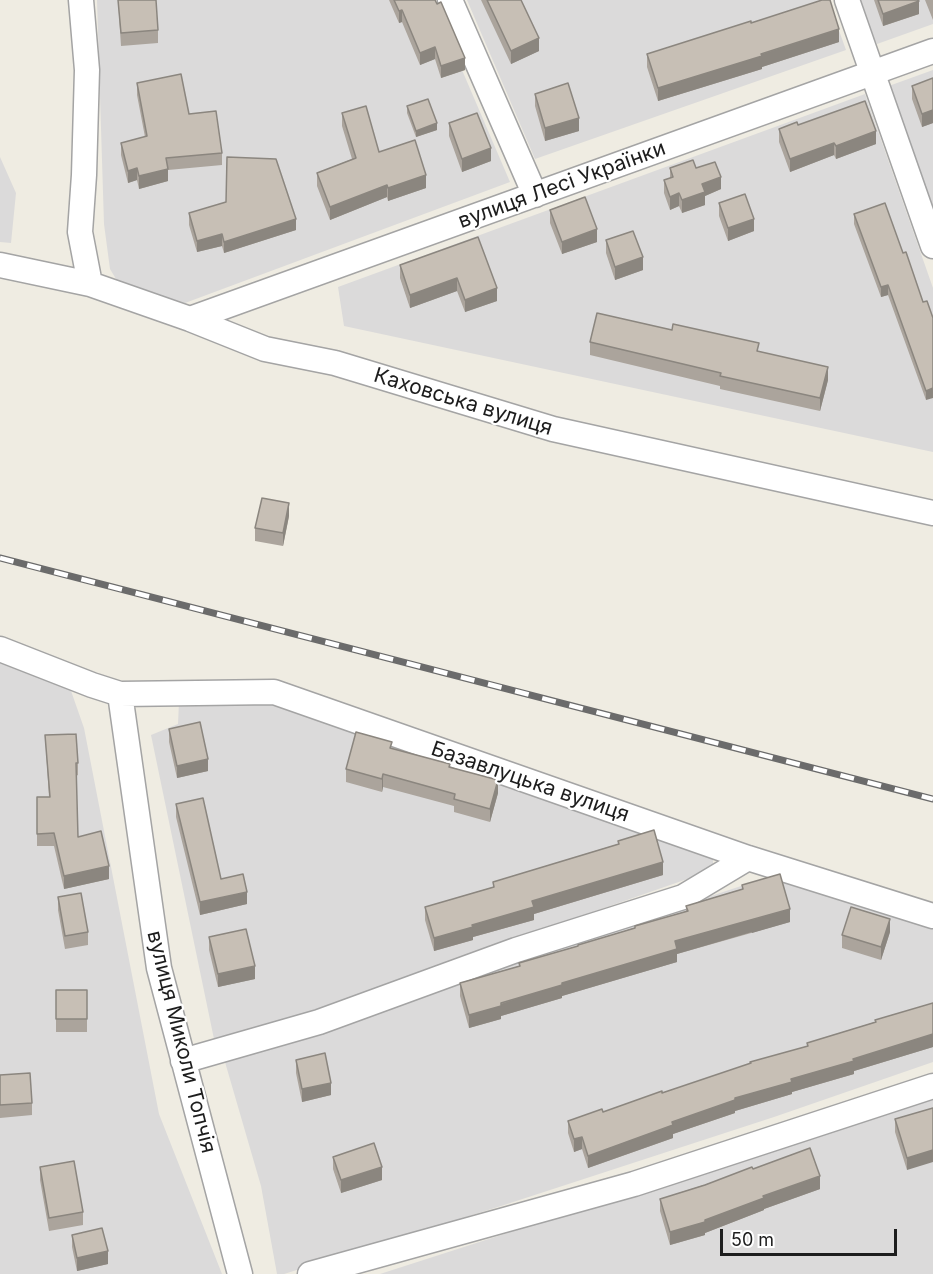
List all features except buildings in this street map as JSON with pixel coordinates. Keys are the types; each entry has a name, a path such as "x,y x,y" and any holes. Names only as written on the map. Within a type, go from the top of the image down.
{"street":[{"path":"81,0 87,70 80,232 90,284"},
{"path":"450,0 535,195"},
{"path":"847,0 933,246"},
{"name":"вулиця Лесі Українки","path":"190,319 933,51"},
{"name":"Каховська вулиця","path":"0,265 90,284 190,319 265,349 335,363 553,429 933,513"},
{"path":"0,649 120,694"},
{"name":"Базавлуцька вулиця","path":"120,694 274,692 748,858 933,916"},
{"name":"вулиця Миколи Топчія","path":"120,694 159,968 240,1274"},
{"path":"183,1061 319,1022 516,950 683,897 748,858"},
{"path":"310,1274 634,1185 933,1086"}],"shaded area":[{"path":"97,0 432,0 510,182 185,303 119,284 110,269 104,224"},
{"path":"467,0 828,0 846,50 535,159"},
{"path":"854,0 933,0 933,24 877,44"},
{"path":"933,70 933,217 886,87"},
{"path":"865,94 933,288 933,452 344,326 338,287"},
{"path":"0,157 16,193 11,243 0,242"},
{"path":"0,659 70,688 84,728 159,1114 222,1274 0,1274"},
{"path":"268,698 713,851 713,870 418,973 323,1012 214,1039 151,735 178,724 179,702"},
{"path":"777,874 933,923 933,1062 774,1117 501,1206 284,1274 277,1274 261,1186 225,1062 338,1027 579,940"},
{"path":"933,1096 933,1274 380,1274"}],"railway":[{"path":"0,558 933,799"}]}
